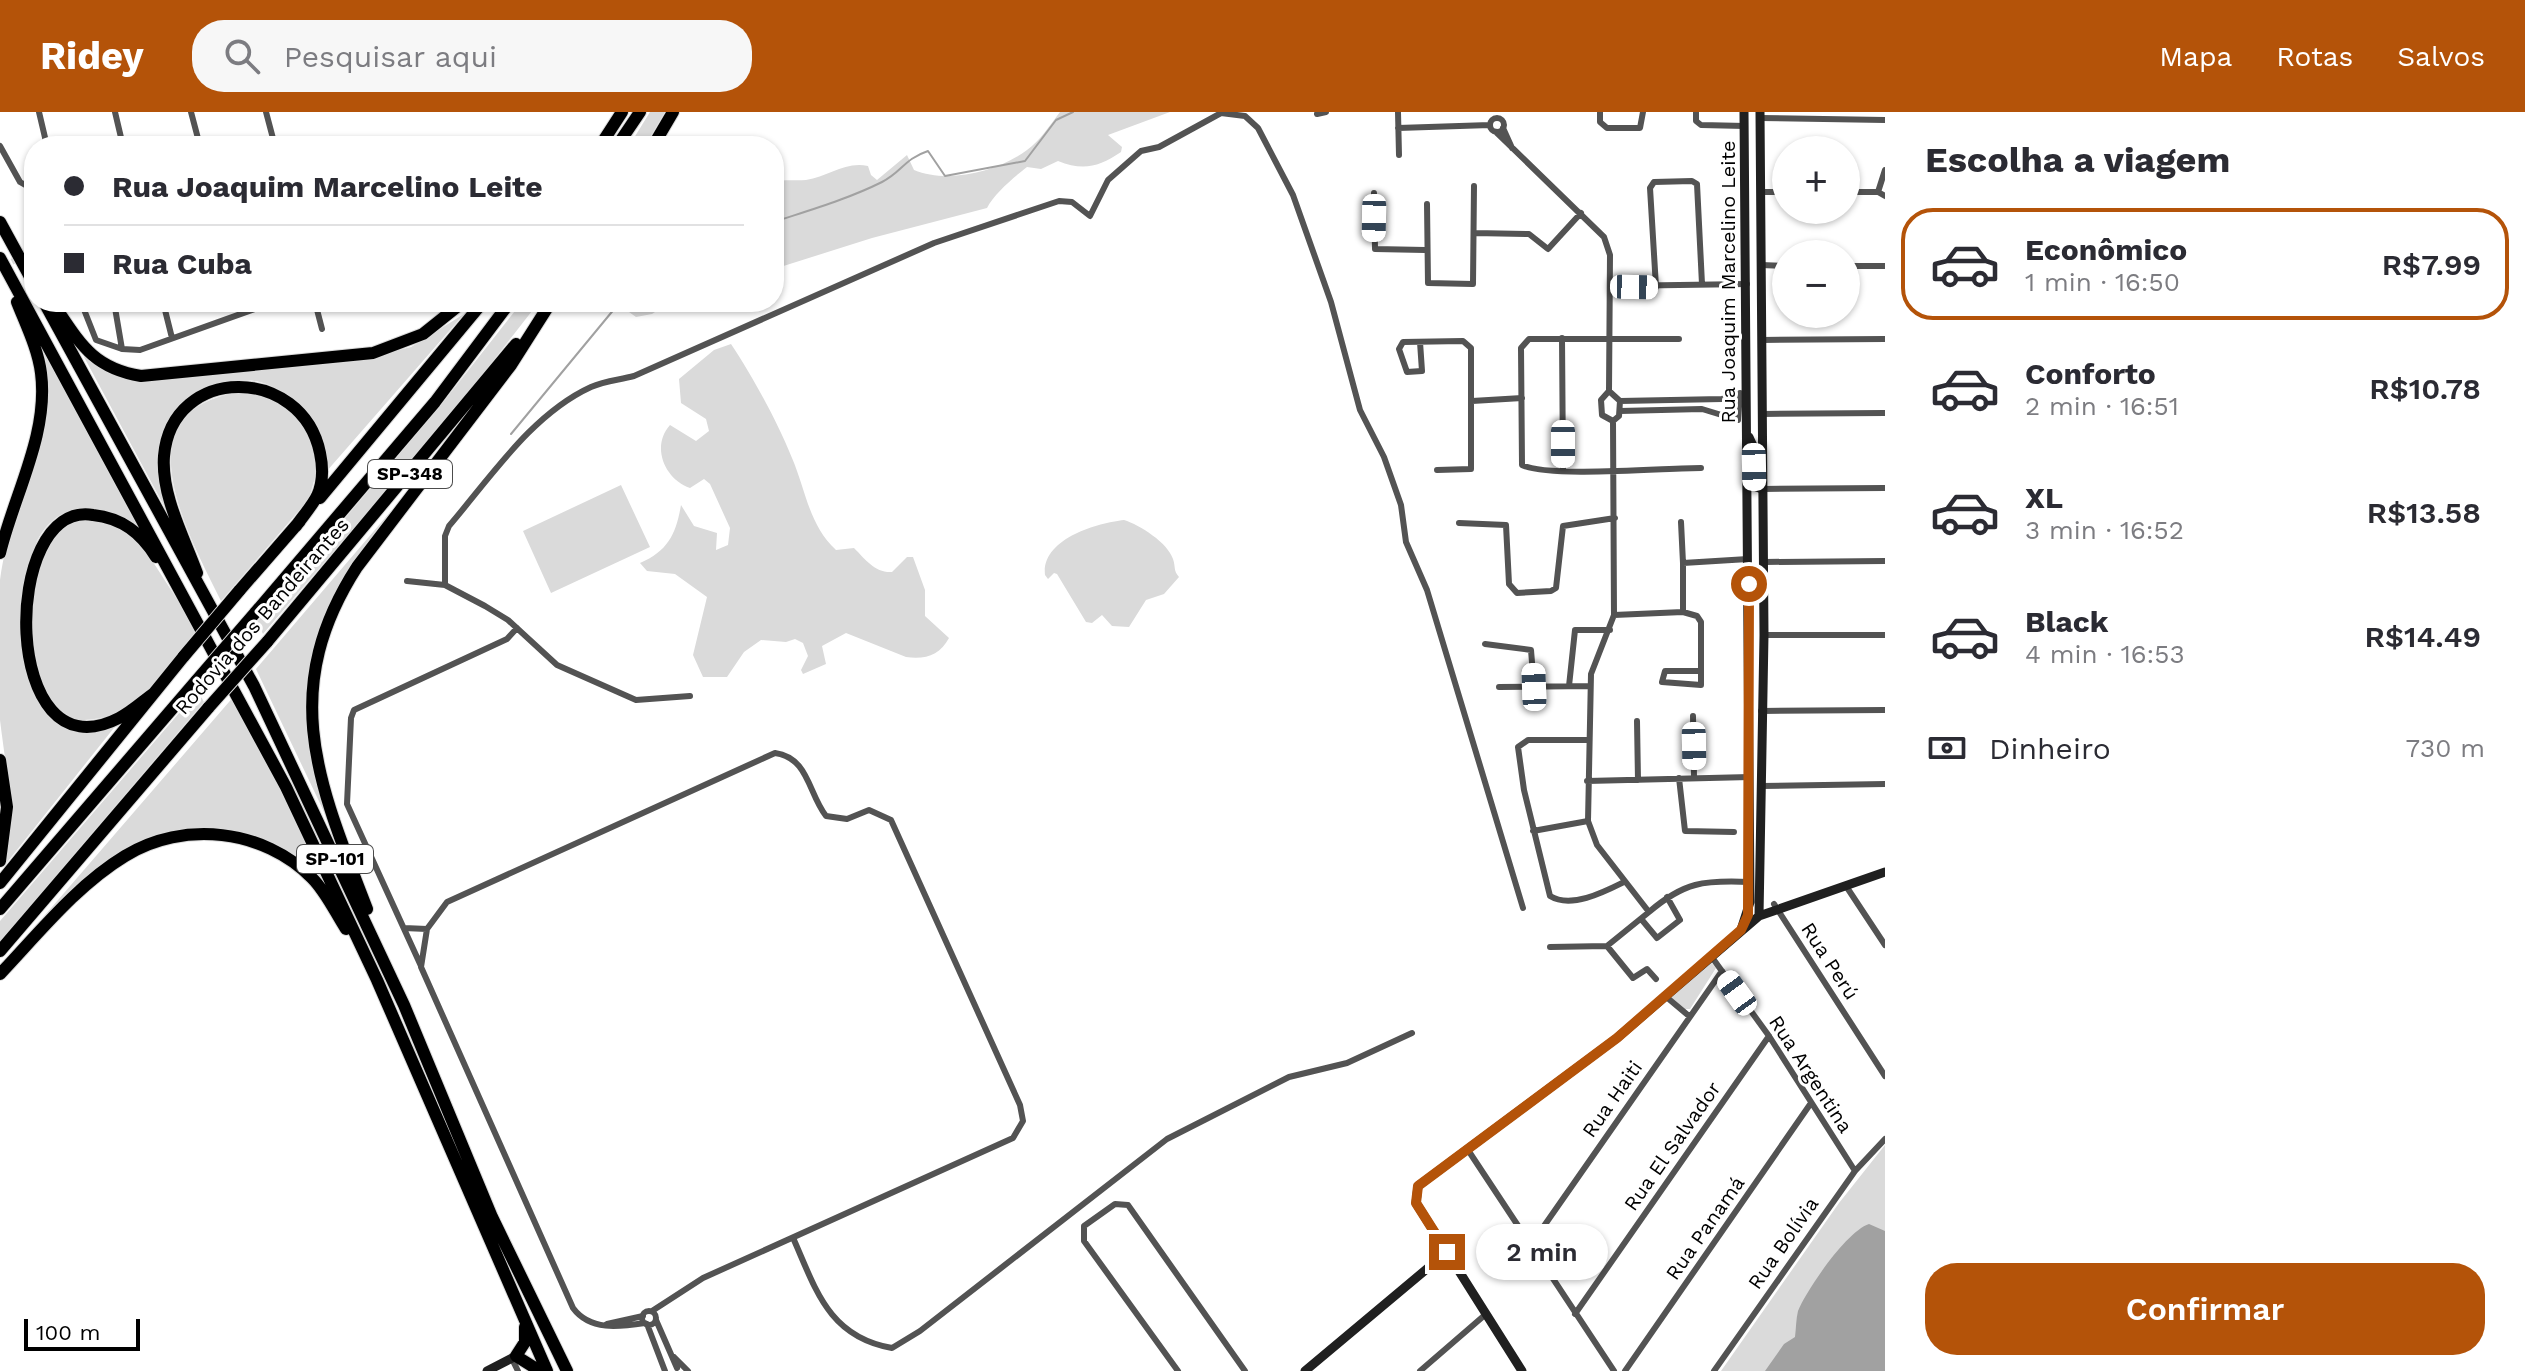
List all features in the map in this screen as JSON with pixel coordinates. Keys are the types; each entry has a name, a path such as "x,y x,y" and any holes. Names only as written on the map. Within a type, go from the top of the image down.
{"highway":[{"path":"606,136 622,112"},
{"path":"624,136 640,112"},
{"path":"659,136 673,112"},
{"path":"0,222 24,266"},
{"path":"11,242 24,261"},
{"path":"0,258 33,344 43,389 37,436 0,553"},
{"name":"SP-101","path":"0,258 24,302"},
{"name":"SP-101","path":"30,312 286,787 377,980 547,1371"},
{"name":"SP-101","path":"49,312 254,686 404,1005 492,1217 567,1371"},
{"path":"59,312 94,359 108,368 141,376 373,353 423,334 450,312"},
{"path":"0,883 184,656 475,312"},
{"name":"Rodovia dos Bandeirantes","path":"0,909 435,402 502,312"},
{"name":"Rodovia dos Bandeirantes","path":"0,951 456,420 542,312"},
{"path":"404,1005 319,777 312,706 319,651 329,618 357,567 503,375 544,312"},
{"path":"211,609 165,473 167,439 190,405 203,396 234,385 268,391 299,412 318,443 322,471 317,495 296,526"},
{"path":"26,548 41,530 71,516 88,514 122,523 150,548 198,620"},
{"path":"33,706 58,721 93,725 121,717 154,693"},
{"path":"0,760 7,807 0,861"},
{"path":"0,974 116,862 157,841 207,834 262,844 300,867 324,892 377,980"},
{"path":"522,1317 525,1342 514,1357 540,1371"},
{"path":"540,1320 575,1371"}],"main road":[{"name":"Rua Joaquim Marcelino Leite","path":"1741,930 1748,915 1750,777 1744,112"},
{"name":"Rua Joaquim Marcelino Leite","path":"1759,916 1762,890 1761,711 1764,635 1760,115"},
{"path":"1745,132 1754,144 1760,138"},
{"path":"1745,159 1760,159"},
{"path":"1747,332 1757,337 1757,382 1761,398"},
{"path":"1747,434 1754,448 1754,486 1762,489"},
{"path":"1749,584 1757,587 1764,583"},
{"path":"1749,615 1764,615"},
{"path":"1522,1371 1416,1203 1418,1186 1617,1038 1759,916 1885,872"},
{"path":"1762,890 1779,907"},
{"path":"1305,1371 1447,1252"},
{"path":"487,1371 514,1357"}],"street":[{"path":"39,112 45,136"},
{"path":"115,112 121,136"},
{"path":"191,112 197,136"},
{"path":"266,112 272,136"},
{"path":"1317,114 1326,112"},
{"path":"1398,112 1399,155"},
{"path":"1600,112 1600,122 1607,128 1640,128 1643,112"},
{"path":"1696,112 1696,121 1701,125 1745,132"},
{"path":"784,310 934,243 1059,201 1072,202 1090,216 1101,189 1133,156 1159,147 1213,116 1236,113 1245,116 1258,128 1293,195 1331,302 1360,410 1384,457 1401,505 1406,542 1427,590 1523,908"},
{"path":"1398,128 1490,125 1498,115"},
{"path":"1498,115 1512,148"},
{"path":"1760,115 1885,120"},
{"path":"1490,125 1604,237 1610,255 1611,338 1609,391 1601,400 1602,415 1613,421"},
{"path":"1496,132 1503,128"},
{"path":"0,146 24,184"},
{"path":"1860,193 1882,194 1885,170"},
{"path":"1656,287 1650,188 1658,181 1692,181 1697,184 1702,284"},
{"path":"1427,204 1425,250 1428,283 1473,284 1474,186"},
{"path":"1760,192 1772,192"},
{"path":"1374,193 1375,249 1425,250"},
{"path":"1474,233 1529,234 1548,249 1581,213"},
{"path":"1761,265 1772,265"},
{"path":"1860,266 1885,266"},
{"path":"1611,286 1747,284"},
{"path":"85,312 96,340 122,349 140,350 245,312"},
{"path":"116,312 122,349"},
{"path":"166,312 172,338"},
{"path":"318,312 322,329"},
{"path":"445,585 445,536 449,526 544,417 579,393 634,376 778,312"},
{"path":"1562,338 1563,470"},
{"path":"1679,339 1529,339 1521,348 1522,465 1537,470 1701,468"},
{"path":"1761,340 1885,339"},
{"path":"1420,342 1422,371 1411,374 1407,372 1399,344 1420,342 1469,343 1471,469 1437,470"},
{"path":"1747,434 1738,420 1738,395 1748,379"},
{"path":"1609,391 1620,401 1722,399 1738,395"},
{"path":"1472,401 1522,398"},
{"path":"1620,401 1620,411 1613,421 1614,615 1595,662 1590,686 1588,821 1597,845 1649,912"},
{"path":"1620,411 1702,409 1738,420"},
{"path":"1762,414 1885,413"},
{"path":"1762,489 1885,488"},
{"path":"1459,523 1506,525 1509,584 1517,593 1556,588 1563,526 1615,518"},
{"path":"1681,522 1683,612"},
{"path":"1683,563 1748,559"},
{"path":"1764,562 1885,561"},
{"path":"407,581 445,585 485,606 517,628 557,665 636,700 690,696"},
{"path":"1614,615 1683,612 1697,616 1701,622 1701,671 1701,685 1662,682 1665,671 1701,671"},
{"path":"421,967 427,929 447,902 775,753 789,756 802,768 826,816 847,819 869,810 886,815 894,825 996,1050 1023,1121 1013,1138 794,1240 703,1278 670,1298 655,1316 645,1321 604,1325 580,1319 347,804 349,726 354,710 507,639 517,628"},
{"path":"1569,686 1575,630 1610,630"},
{"path":"1764,635 1885,635"},
{"path":"1485,644 1531,650 1534,687"},
{"path":"1499,687 1590,686"},
{"path":"1761,711 1885,710"},
{"path":"1693,716 1694,777"},
{"path":"1637,721 1638,780"},
{"path":"1587,740 1528,740 1518,747 1533,831 1550,896 1557,900 1600,893 1624,882"},
{"path":"1587,781 1750,777"},
{"path":"1679,778 1685,831 1734,832"},
{"path":"1761,786 1885,784"},
{"path":"1533,831 1588,821"},
{"path":"1550,947 1607,946 1667,897 1702,881 1749,882"},
{"path":"1846,886 1885,945"},
{"path":"1642,920 1657,938 1680,920 1667,897"},
{"name":"Rua Perú","path":"1779,907 1885,1076"},
{"path":"404,928 427,929"},
{"path":"1607,946 1633,978 1647,969 1656,979"},
{"name":"Rua Argentina","path":"1711,956 1769,1036 1855,1171"},
{"name":"Rua Haiti","path":"1530,1246 1722,971"},
{"path":"1664,995 1689,1016"},
{"path":"794,1240 828,1314 848,1329 892,1348 920,1331 1167,1139 1289,1077 1347,1063 1412,1033"},
{"name":"Rua El Salvador","path":"1575,1314 1769,1036"},
{"name":"Rua Panamá","path":"1625,1371 1811,1103"},
{"name":"Rua Bolívia","path":"1714,1371 1855,1171 1885,1139"},
{"path":"1468,1150 1614,1371"},
{"path":"1178,1371 1084,1241 1084,1226 1115,1204 1128,1205 1246,1371"},
{"path":"1420,1371 1486,1314"},
{"path":"645,1321 655,1316"},
{"path":"655,1316 673,1356 688,1371"},
{"path":"645,1321 667,1371 678,1370"},
{"path":"673,1356 672,1364 678,1370"},
{"path":"514,1357 518,1371"}],"shaded area":[{"path":"650,112 665,112 651,136 635,136"},
{"path":"1060,112 1170,112 1108,135 1122,147 1121,152 1098,164 1083,167 1058,161 1041,169 1027,167 999,192 987,208 872,238 784,266 784,180 806,180 860,165 868,166 877,180 907,155 914,170 927,174 972,174 1015,158 1041,137"},
{"path":"514,312 531,312 450,416 263,634 257,622 441,405"},
{"path":"629,312 655,312 652,314 636,317"},
{"path":"464,314 326,472 317,435 295,402 279,390 243,380 222,384 208,392 165,433 177,530 84,357 168,379 349,362 411,347"},
{"path":"731,344 779,429 814,519 827,540 836,550 854,548 871,565 886,572 892,572 907,557 913,557 925,590 925,616 949,638 936,652 926,657 906,657 846,633 822,646 826,664 803,674 801,670 808,656 803,643 795,639 786,642 761,640 744,652 727,677 703,677 693,655 707,597 675,574 647,571 640,563 658,553 669,540 681,505 694,526 717,533 716,550 728,545 730,528 710,484 704,479 690,488 681,484 667,470 661,442 670,425 696,441 709,431 706,419 681,403 679,379 714,350"},
{"path":"44,350 149,539 108,513 68,511 44,530 28,561 21,601 22,642 30,681 46,711 68,728 86,729 117,724 5,865 10,810 0,720 0,580 13,522 40,438 47,380"},
{"path":"248,391 283,403 303,423 319,463 309,499 221,601 179,507 172,475 172,445 183,420 208,401"},
{"path":"621,485 650,547 551,593 523,531"},
{"path":"391,511 394,512 326,618 310,740 327,818 256,669"},
{"path":"81,518 122,527 142,545 197,630 159,678 133,704 114,714 94,719 63,718 40,703 25,680 17,650 15,617 19,585 28,556 46,532"},
{"path":"1124,520 1160,541 1170,553 1179,577 1164,594 1146,600 1129,627 1112,626 1102,615 1092,623 1086,622 1057,574 1048,579 1045,575 1046,562 1061,543 1073,535"},
{"path":"198,691 204,702 0,941 0,921"},
{"path":"235,695 326,886 235,833 137,845 14,951"},
{"path":"1710,961 1716,968 1690,1009 1685,1009 1671,997"},
{"path":"1885,1145 1885,1371 1721,1371 1839,1203"},
{"path":"1869,1224 1885,1231 1885,1371 1765,1371 1784,1344 1795,1337 1798,1311 1819,1276 1850,1237"}],"waterway":[{"path":"784,219 869,188 928,151 945,176 1025,161 1056,120 1073,112"},
{"path":"511,434 612,312"}],"tunnel":[{"path":"4,266 24,255"}],"route":[{"path":"1447,1252 1416,1203 1414,1197 1418,1186 1617,1038 1741,930 1748,915 1749,584"}]}
